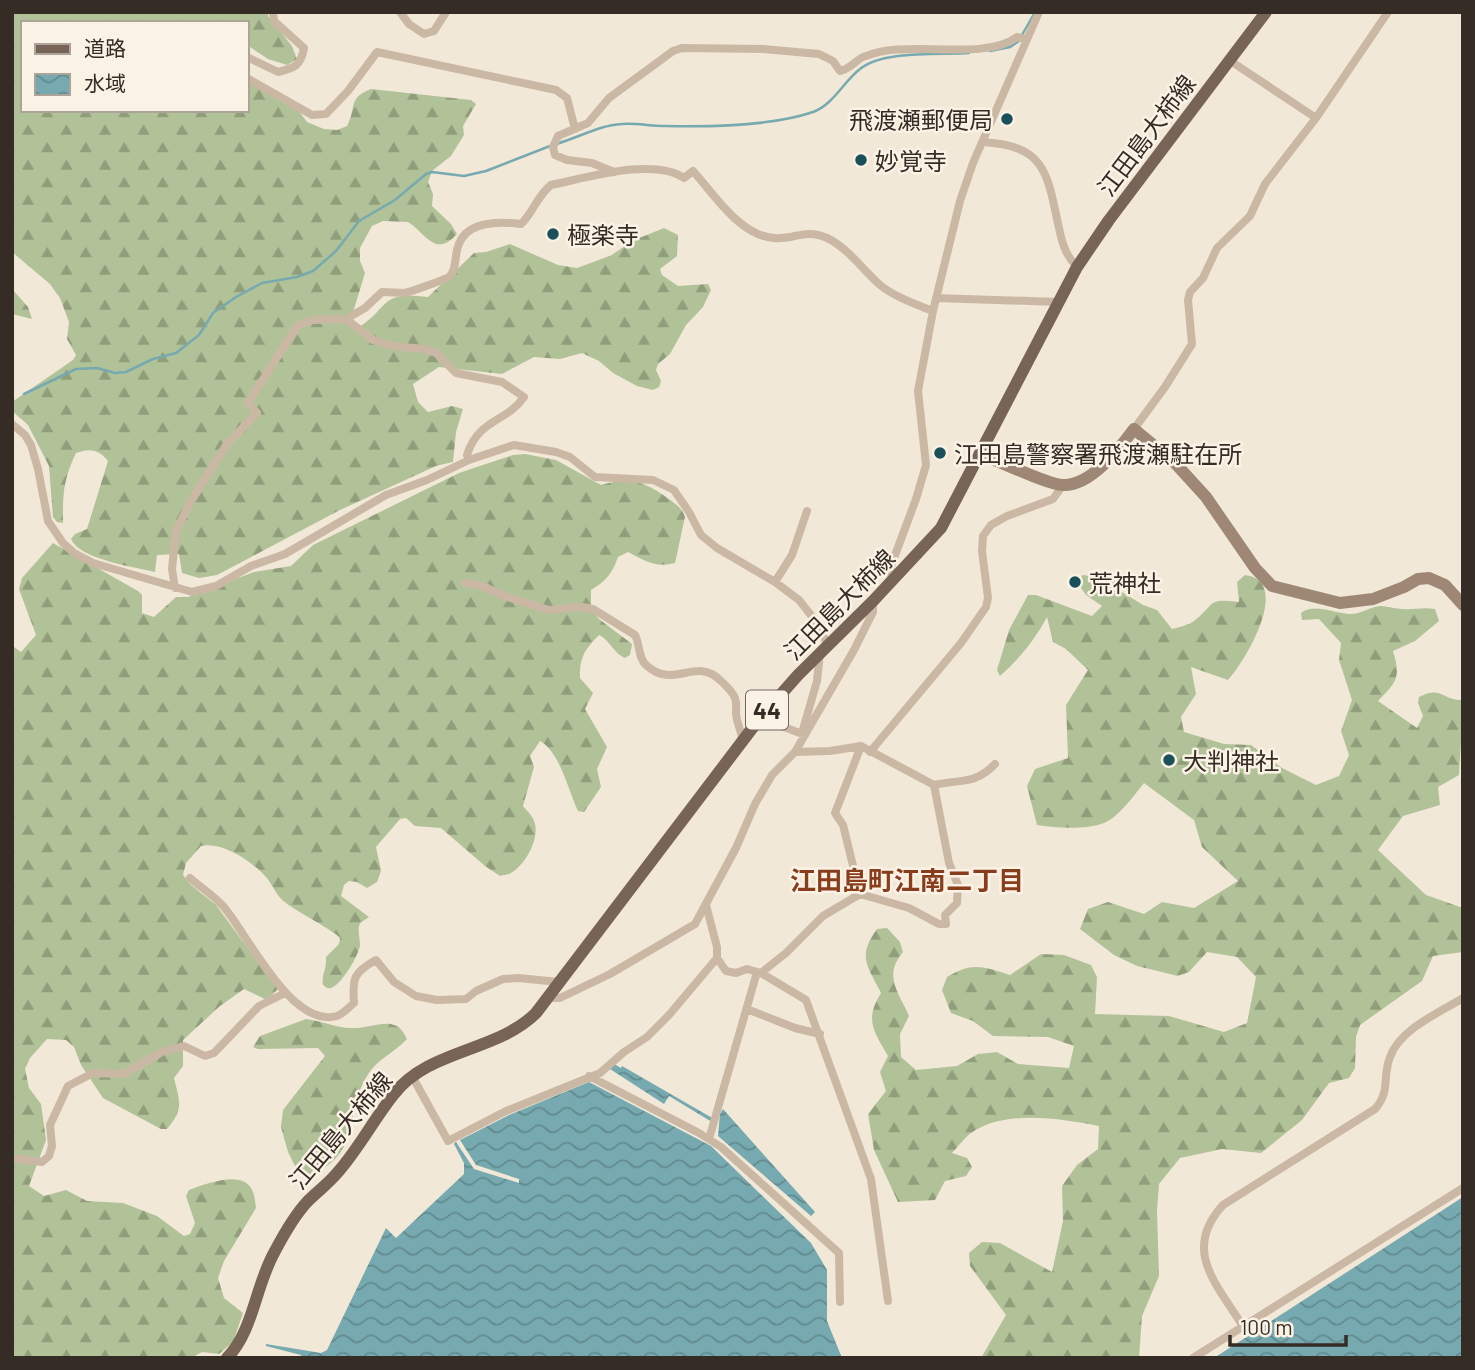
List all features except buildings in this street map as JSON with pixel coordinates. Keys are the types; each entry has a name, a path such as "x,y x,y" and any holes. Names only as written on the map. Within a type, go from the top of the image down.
{"main road":[{"name":"江田島大柿線","path":"227,1358 246,1331 267,1267 298,1214 337,1174 394,1093 412,1076 515,1031 536,1013 760,718 941,528 1077,267 1109,220 1266,12"},
{"path":"980,454 1063,485 1085,478 1099,469 1117,452 1134,429 1175,463 1206,497 1255,568 1272,586 1340,603 1373,599 1418,579 1429,578 1445,585 1463,606"}],"street":[{"path":"248,57 278,72 292,69 302,60 304,48 274,21 273,12"},
{"path":"400,12 409,24 424,34 434,31 446,12"},
{"path":"891,580 891,566 926,465 918,391 936,298 963,190 1017,65 1022,38 1039,12"},
{"path":"1134,429 1192,344 1188,300 1190,292 1203,278 1217,248 1250,216 1265,184 1316,118 1388,12"},
{"path":"616,173 592,163 567,160 555,155 553,147 558,136 596,116 609,98 673,51 682,48 763,49 819,54 832,61 840,71 861,58 884,51 992,47 1022,38"},
{"path":"248,79 312,115 326,114 377,52 556,90 568,98 575,129"},
{"path":"1229,60 1316,118"},
{"path":"983,142 1007,143 1019,147 1041,165 1047,176 1062,245 1077,267"},
{"path":"175,587 172,569 176,531 191,501 227,444 257,413 248,403 297,326 312,320 346,319 365,308 382,292 407,293 449,278 453,271 457,247 479,224 521,224 527,219 542,192 551,185 655,168 674,171 684,178 693,171 741,223 754,233 775,239 805,232 826,238 839,246 882,287 933,312"},
{"path":"936,298 1059,302"},
{"path":"346,319 373,340 436,353 456,373 502,382 524,397 517,407 500,415 475,437 467,455 469,460"},
{"path":"12,424 25,435 31,445 48,520 63,543 74,553 93,563 192,592 216,586 251,566 285,554 386,495 428,480 469,460 514,445 570,457 595,477 653,480 674,490 701,535 717,548 775,582 799,600 814,619 824,649 804,734"},
{"path":"870,752 961,643 986,607 988,598 982,536 991,524 1053,499 1063,485"},
{"path":"775,582 792,555 807,511"},
{"path":"465,583 480,584 507,597 549,610 583,607 593,609 635,635 646,666 672,676 705,670 715,674 736,700 736,715 743,740"},
{"path":"548,998 560,998 610,974 695,924 736,848 766,784 795,752 854,650 873,612 873,601"},
{"path":"760,718 804,734"},
{"path":"860,894 844,825 835,813 861,746"},
{"path":"795,752 830,751 861,746 934,785 969,781 985,774 995,764"},
{"path":"709,1139 759,972 786,953 823,916 860,894 909,908 946,924 945,915 957,903 958,884 949,863 934,785"},
{"path":"190,878 223,906 285,993 311,1012 324,1016 339,1016 354,1003 353,984 358,971 376,960 394,982 416,996 437,1000 466,999 476,991 503,979 559,982"},
{"path":"706,905 715,938 717,958 726,971 747,969 759,972 806,1000 871,1179 888,1301"},
{"path":"412,1076 449,1141 506,1111 600,1073 647,1037 717,958"},
{"path":"12,1158 42,1162 49,1156 52,1146 50,1125 68,1086 93,1073 124,1074 162,1052 184,1046 205,1056 215,1053 259,1006 285,993"},
{"path":"1242,1325 1207,1268 1203,1251 1209,1220 1223,1205 1375,1109 1386,1093 1390,1055 1399,1042 1463,998"},
{"path":"747,1009 795,1028 820,1034"},
{"path":"589,1076 709,1139 740,1163 839,1253 840,1302"},
{"path":"1194,1358 1242,1325 1463,1188"}],"green space":[{"path":"12,12 268,12 268,16 292,46 297,59 287,65 268,59 248,46 248,21 21,21 21,112 248,112 248,78 296,107 307,122 324,129 337,130 347,126 355,100 371,89 471,100 476,104 463,126 464,135 451,156 432,171 428,182 433,194 432,206 451,224 457,234 449,241 436,244 408,222 383,221 372,226 360,248 360,261 365,273 351,319 356,329 392,299 400,296 428,297 474,253 510,244 558,265 577,268 612,255 632,241 664,228 678,235 677,256 660,269 662,275 678,286 708,284 711,290 703,307 686,325 670,354 658,364 656,370 661,381 659,387 653,390 637,386 582,353 560,359 534,357 502,374 439,367 413,384 418,402 428,412 452,406 463,409 456,432 453,462 436,466 340,510 217,575 199,578 182,573 179,554 157,555 155,572 96,557 76,546 71,539 75,534 87,529 108,461 94,451 76,453 65,487 63,523 57,522 53,517 49,466 28,425 12,411 12,402 73,360 76,355 67,339 69,322 60,298 50,284 12,252"},
{"path":"12,289 28,307 32,319 12,314"},
{"path":"525,454 556,460 601,485 619,481 643,484 675,503 685,517 675,563 656,564 628,552 618,557 608,576 591,590 591,609 599,619 632,644 630,655 625,658 599,635 582,659 580,678 593,693 585,709 607,747 597,769 601,787 584,812 578,811 558,762 540,741 530,756 534,767 523,806 534,821 536,830 533,844 516,869 510,874 500,876 441,828 415,826 406,818 400,819 376,847 381,871 377,882 367,888 357,882 349,881 344,885 341,896 369,917 360,923 360,945 353,962 341,980 330,988 323,985 326,957 339,944 340,938 283,901 267,878 246,860 218,847 201,846 186,863 183,875 216,905 278,989 267,1000 244,989 220,1006 183,1040 183,1066 174,1078 179,1105 176,1116 167,1129 161,1129 103,1098 81,1065 74,1047 66,1040 47,1039 30,1058 25,1069 29,1088 41,1104 46,1140 29,1186 44,1196 66,1190 87,1201 123,1203 157,1216 184,1236 190,1234 195,1223 186,1196 189,1190 232,1179 247,1184 254,1194 256,1208 224,1261 218,1278 224,1298 243,1313 233,1342 219,1354 202,1352 191,1358 12,1358 12,649 14,647 21,652 36,635 19,589 22,578 53,543 138,591 142,595 142,613 154,617 176,597 188,597 254,572 291,566 313,545 459,473 513,455"},
{"path":"1082,575 1119,581 1117,589 1157,610 1172,629 1192,622 1216,602 1239,602 1237,582 1245,575 1259,580 1265,591 1261,623 1236,671 1228,680 1191,667 1196,694 1181,717 1184,732 1224,744 1251,745 1282,768 1316,785 1339,776 1349,755 1341,731 1352,700 1339,660 1341,643 1319,619 1302,620 1301,613 1318,609 1354,614 1380,606 1435,609 1439,621 1415,641 1393,651 1397,667 1396,679 1378,701 1417,728 1423,716 1418,703 1419,697 1438,693 1463,700 1459,775 1438,787 1440,805 1403,816 1378,850 1426,895 1463,908 1463,952 1433,956 1422,981 1360,1025 1356,1037 1355,1068 1349,1078 1329,1083 1302,1120 1261,1153 1222,1149 1180,1158 1159,1184 1159,1276 1142,1316 1139,1358 981,1358 1006,1315 970,1266 969,1253 982,1242 1000,1243 1052,1272 1063,1221 1062,1186 1077,1165 1098,1149 1099,1126 1016,1118 985,1126 968,1135 952,1153 967,1158 972,1167 966,1176 945,1181 935,1200 898,1202 874,1150 868,1114 886,1091 880,1072 888,1056 873,1025 873,1011 881,993 866,961 867,947 877,929 887,928 900,942 903,952 893,976 909,1016 900,1034 901,1057 916,1070 957,1066 978,1054 997,1052 1018,1064 1069,1068 1074,1046 1048,1037 993,1036 973,1021 951,1013 942,990 947,977 963,969 977,967 1010,975 1041,954 1064,955 1091,965 1097,977 1095,1014 1169,1016 1224,1032 1247,1023 1256,977 1237,957 1207,952 1189,972 1178,976 1137,966 1114,955 1080,929 1088,909 1108,902 1144,914 1162,902 1194,908 1238,881 1202,847 1194,820 1144,783 1120,811 1104,823 1079,828 1037,825 1027,786 1035,769 1068,758 1066,705 1088,670 1066,649 1053,642 1047,617 1014,663 1000,676 997,670 1009,630 1028,595 1036,595 1092,616 1102,606 1086,595 1079,585"},
{"path":"306,1019 346,1028 391,1024 401,1029 407,1039 367,1076 359,1092 346,1144 327,1166 309,1177 297,1170 288,1152 281,1127 283,1110 325,1056 318,1048 253,1047 260,1036"}],"water":[{"path":"614,1064 621,1068 622,1066 714,1119 712,1122 669,1096 664,1104 610,1069"},
{"path":"589,1082 711,1146 811,1243 827,1270 827,1321 842,1358 301,1358 301,1355 266,1346 321,1353 327,1350 386,1228 396,1238 464,1174 464,1163 454,1144 456,1142 474,1169 519,1183 519,1179 476,1165 460,1140 509,1115"},
{"path":"723,1109 815,1212 811,1216 718,1136"},
{"path":"1463,1197 1463,1358 1214,1358"}],"waterway":[{"path":"1022,35 1034,14"},
{"path":"990,51 1010,47 1019,41"},
{"path":"556,144 613,125 720,126 797,117 827,104 854,74 870,63 897,56 969,53"},
{"path":"24,394 76,369 97,368 115,373 126,372 153,359 176,353 199,335 213,313 236,297 262,283 297,277 313,271 336,251 359,221 395,200 426,174 432,172 464,176 486,171 550,146"}],"place":[{"name":"飛渡瀬郵便局","path":"1007,119"},
{"name":"妙覚寺","path":"861,160"},
{"name":"極楽寺","path":"553,234"},
{"name":"江田島警察署飛渡瀬駐在所","path":"940,453"},
{"name":"荒神社","path":"1075,582"},
{"name":"大判神社","path":"1169,760"}],"district":[{"name":"江田島町江南二丁目","path":"907,879"}]}
